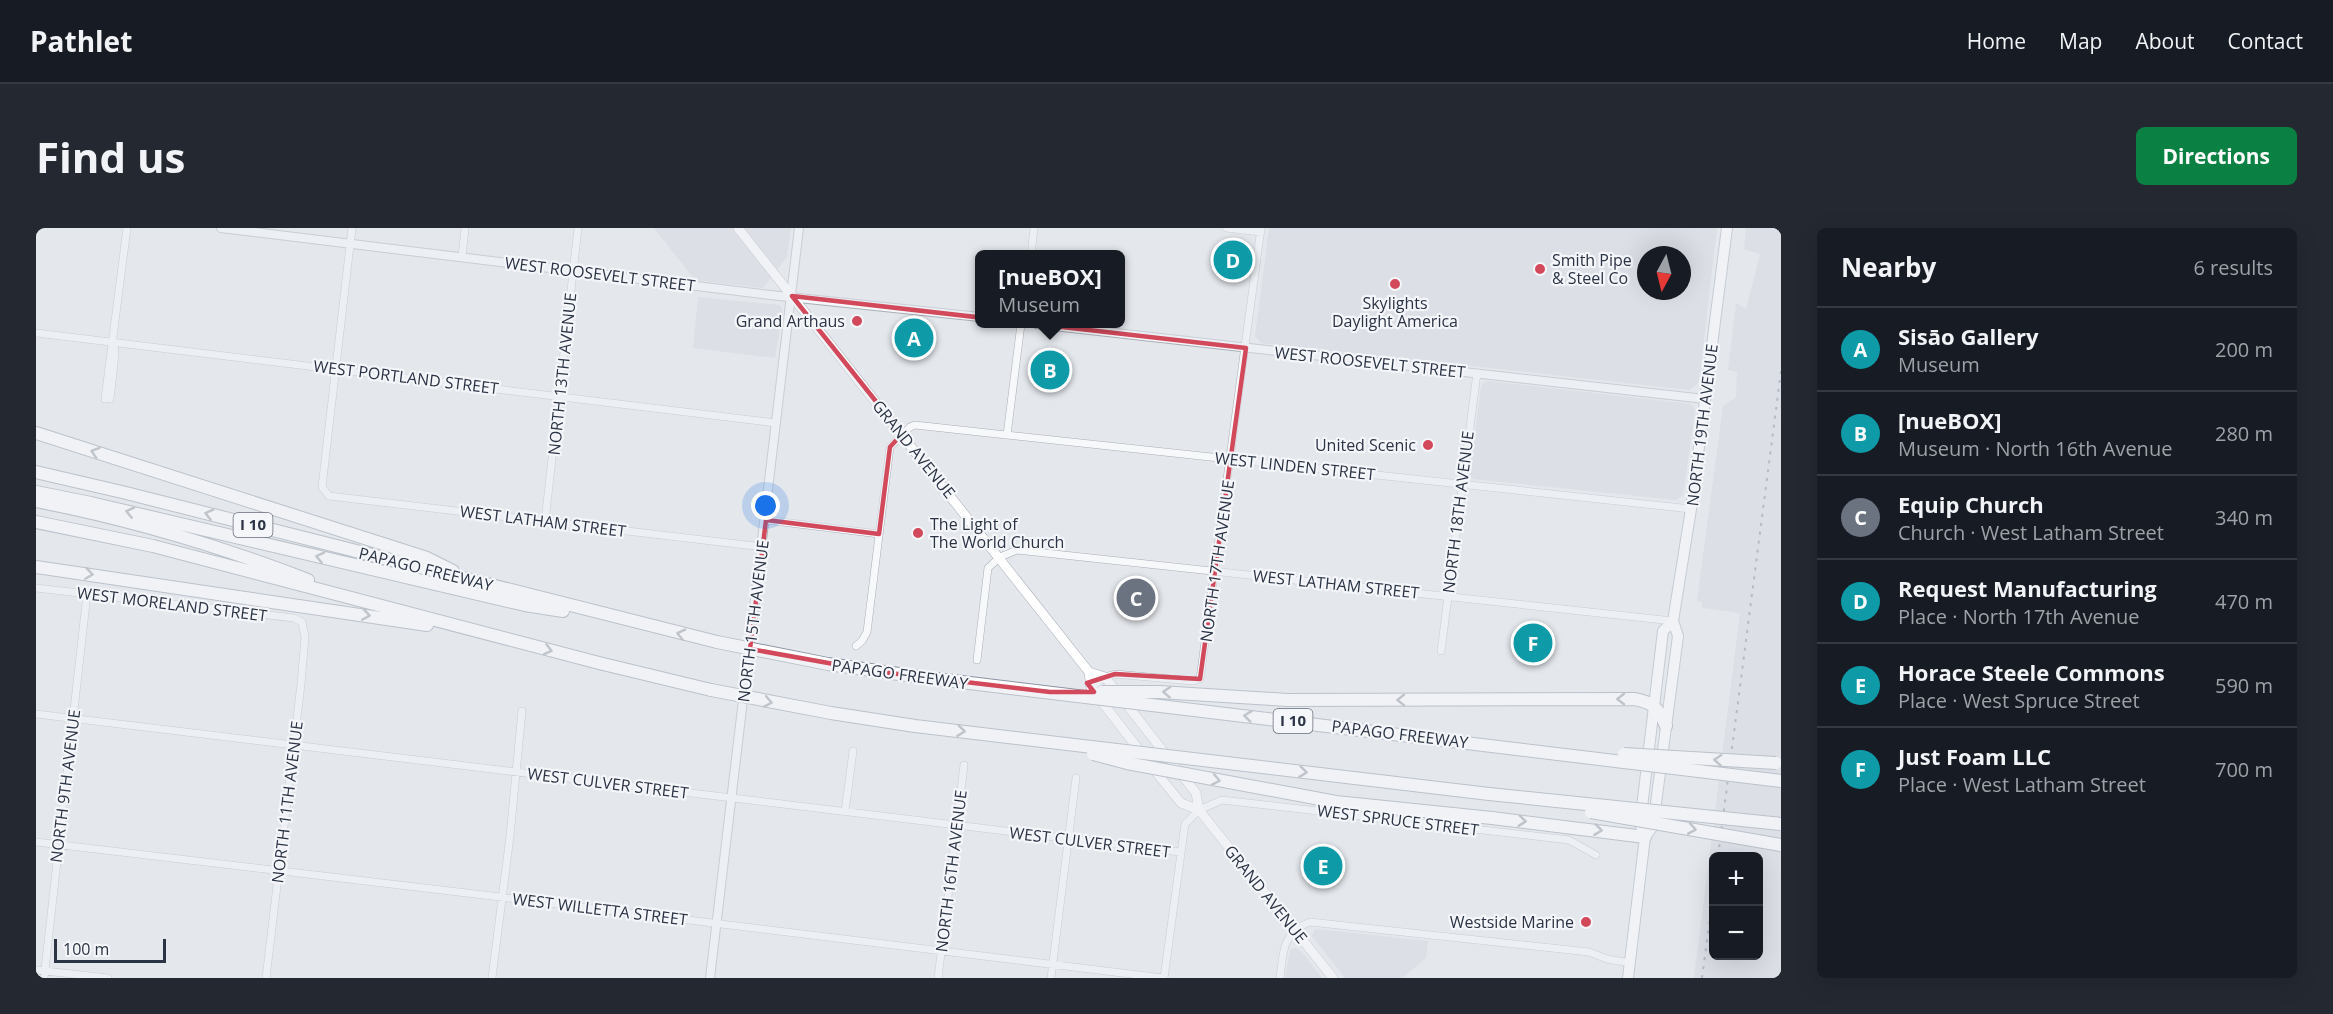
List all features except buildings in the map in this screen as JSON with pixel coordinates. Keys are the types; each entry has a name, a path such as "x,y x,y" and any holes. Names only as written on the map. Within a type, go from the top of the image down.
{"highway":[{"path":"36,433 428,558 470,580"},
{"name":"PAPAGO FREEWAY","path":"36,472 644,625 717,642 873,671 1781,780"},
{"path":"36,492 525,605 644,625"},
{"path":"36,501 74,508 217,547 367,602"},
{"path":"36,522 117,537 711,690 868,719 1057,744 1490,794 1781,824"},
{"path":"36,567 491,635"},
{"path":"1050,692 1159,692 1299,700 1634,699 1653,704 1660,711 1666,726"},
{"path":"1057,744 1127,763 1336,802 1645,837"},
{"path":"1536,750 1781,764"},
{"path":"1490,794 1781,844"}],"main road":[{"name":"GRAND AVENUE","path":"738,228 1089,672"},
{"name":"NORTH 19TH AVENUE","path":"1645,837 1653,826 1678,636 1673,621 1727,228"},
{"name":"NORTH 19TH AVENUE","path":"1628,978 1645,837 1640,824 1653,704 1664,631 1673,621"},
{"path":"1091,688 1089,672 1105,677"},
{"name":"GRAND AVENUE","path":"1105,677 1196,793 1198,810"},
{"name":"GRAND AVENUE","path":"1091,688 1180,803 1198,810 1333,978"}],"street":[{"path":"107,399 115,354 114,342 127,228"},
{"name":"WEST ROOSEVELT STREET","path":"221,228 975,316"},
{"path":"336,368 352,228"},
{"path":"462,257 465,228"},
{"name":"NORTH 13TH AVENUE","path":"545,520 579,228"},
{"name":"NORTH 15TH AVENUE","path":"710,978 799,228"},
{"path":"1032,250 1034,228"},
{"path":"1226,228 1261,230"},
{"name":"NORTH 17TH AVENUE","path":"1105,677 1115,674 1193,681 1200,679 1261,230"},
{"path":"1007,435 1021,328"},
{"name":"WEST ROOSEVELT STREET","path":"1071,328 1705,399"},
{"name":"WEST PORTLAND STREET","path":"36,333 777,423"},
{"name":"WEST LATHAM STREET","path":"336,368 322,487 329,496 762,547"},
{"name":"NORTH 18TH AVENUE","path":"1441,651 1477,373"},
{"name":"WEST LINDEN STREET","path":"902,434 915,425 1690,509"},
{"path":"856,646 867,632 890,447 902,434"},
{"path":"766,520 879,534"},
{"name":"WEST LATHAM STREET","path":"1000,557 1017,550 1673,621"},
{"path":"976,660 988,568 1000,557"},
{"name":"WEST MORELAND STREET","path":"36,588 294,618 302,622 304,626"},
{"name":"NORTH 9TH AVENUE","path":"45,974 87,594"},
{"name":"NORTH 11TH AVENUE","path":"266,978 304,648 304,626"},
{"path":"1091,688 1105,677"},
{"path":"492,978 522,711"},
{"name":"WEST CULVER STREET","path":"36,714 1180,852"},
{"path":"845,812 853,751"},
{"name":"NORTH 16TH AVENUE","path":"938,978 964,765"},
{"path":"1051,978 1076,778"},
{"name":"WEST SPRUCE STREET","path":"1198,810 1222,800 1234,801 1569,840 1596,855"},
{"path":"1164,978 1185,824 1198,810"},
{"name":"WEST WILLETTA STREET","path":"36,843 279,870 1164,978"},
{"path":"1280,978 1284,943 1295,931 1310,922 1589,952 1607,960 1629,963"},
{"path":"36,969 45,974 108,978"}],"highlighted area":[{"path":"792,296 1246,348 1200,679 1115,674 1087,683 1094,692 1050,692 873,671 750,649 766,520 879,534 890,447 902,434"}],"shaded area":[{"path":"654,228 791,228 787,257 763,288 695,280"},
{"path":"1269,228 1717,228 1699,382 1690,390 1261,343 1255,336"},
{"path":"1746,228 1781,228 1781,978 1694,978 1709,859 1709,960 1763,960 1763,852 1710,852 1740,613 1702,608 1702,603 1697,600 1723,406 1736,397 1737,372 1728,370 1736,303 1746,309 1760,254 1744,249"},
{"path":"698,297 780,305 783,310 775,358 693,348"},
{"path":"1488,381 1691,404 1695,410 1683,495 1676,500 1473,479 1469,474 1481,388 1482,384"},
{"path":"1314,930 1428,941 1426,958 1402,978 1345,978 1312,936"},
{"path":"1295,948 1302,952 1322,978 1285,978 1290,950"}],"railway":[{"path":"1719,852 1781,371"},
{"path":"1702,978 1712,906"}],"place":[{"name":"Request Manufacturing","path":"1233,260"},
{"name":"Smith Pipe & Steel Co","path":"1540,269"},
{"name":"Skylights Daylight America","path":"1395,284"},
{"name":"Grand Arthaus","path":"857,321"},
{"name":"Sisāo Gallery","path":"914,338"},
{"name":"[nueBOX]","path":"1050,370"},
{"name":"United Scenic","path":"1428,445"},
{"name":"The Light of The World Church","path":"918,533"},
{"name":"Equip Church","path":"1136,598"},
{"name":"Just Foam LLC","path":"1533,643"},
{"name":"Horace Steele Commons","path":"1323,866"},
{"name":"Westside Marine","path":"1586,922"}]}
